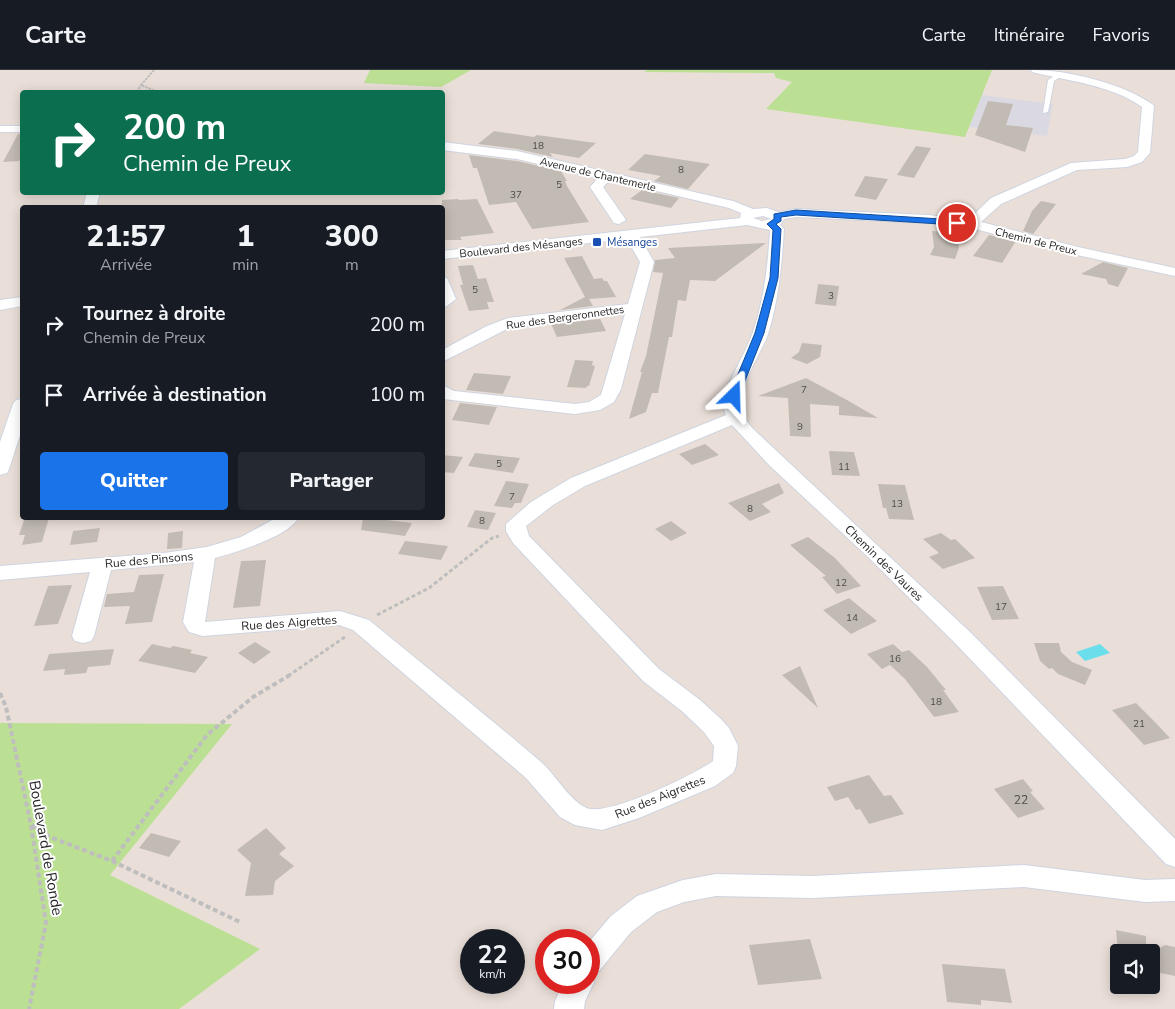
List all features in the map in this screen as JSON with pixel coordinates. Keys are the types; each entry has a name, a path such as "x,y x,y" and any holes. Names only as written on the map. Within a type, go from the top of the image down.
{"street":[{"path":"971,224 996,201 1074,166 1127,163 1138,159 1144,154 1148,106 1141,100 1125,93 1036,70"},
{"path":"0,129 20,129"},
{"name":"Avenue de Chantemerle","path":"445,146 517,156 733,205 750,217"},
{"path":"607,176 596,187 619,220"},
{"name":"Chemin de Preux","path":"750,217 756,224 796,213 928,219 971,224 1077,251 1175,272"},
{"name":"Boulevard des Mésanges","path":"445,255 631,234 750,217"},
{"path":"516,531 516,524 527,514 578,482 734,418 732,409 734,396 760,333 774,278 777,229 774,220"},
{"name":"Rue des Bergeronnettes","path":"445,392 449,395 463,397 575,409 594,406 608,398 613,389 647,262 631,234"},
{"path":"445,290 448,299 445,301"},
{"path":"0,305 20,302"},
{"name":"Rue des Bergeronnettes","path":"445,355 493,329 508,323 635,308"},
{"path":"0,469 20,410"},
{"name":"Chemin des Vaures","path":"734,418 766,452 843,522 1024,699 1175,856"},
{"name":"Rue des Pinsons","path":"0,573 205,555 246,542 268,532 286,520"},
{"name":"Rue des Aigrettes","path":"205,555 194,622 197,627 203,629 340,618 361,625 535,771 569,810 584,818 602,820 630,811 706,780 724,766 726,746 720,734 677,692 651,675 520,539 516,531"},
{"path":"83,636 102,564"},
{"path":"600,949 620,924 647,904 683,891 716,885 813,887 1024,876 1146,891 1175,890"},
{"path":"569,1009 573,994"}],"lane":[{"path":"1045,112 1051,80 1058,76"}],"path":[{"path":"138,90 154,70"},
{"path":"141,86 152,90"},
{"path":"112,861 207,735 253,696 311,662 361,625 429,588 492,538 516,531"},
{"name":"Boulevard de Ronde","path":"0,693 6,707 31,825 46,923 29,1009"},
{"path":"31,825 50,837 112,861 242,923"}],"shaded area":[{"path":"982,95 1053,104 1047,136 969,127"}],"green space":[{"path":"370,70 471,70 441,87 364,83"},
{"path":"647,70 992,70 965,137 766,109 792,82 776,78 774,73 644,72"},
{"path":"0,723 232,724 110,875 260,949 179,1009 0,1009"}],"water":[{"path":"1100,644 1110,653 1085,661 1076,652"}],"building":[{"path":"988,101 1013,104 1006,125 1033,128 1025,152 975,135"},
{"path":"494,131 596,143 579,158 550,153 553,157 517,149 478,144"},
{"path":"18,134 20,134 19,161 3,162"},
{"path":"916,146 931,148 914,178 897,175"},
{"path":"645,154 710,164 688,189 654,181 661,176 628,170"},
{"path":"469,155 517,161 561,171 567,181 565,181 567,186 589,222 532,229 516,202 489,205 477,168 473,168"},
{"path":"865,176 888,179 876,200 854,196"},
{"path":"642,190 679,198 671,208 630,199"},
{"path":"477,199 494,233 460,237 462,240 445,240 445,205 442,205 442,200"},
{"path":"1041,201 1056,204 1033,234 1023,231 1032,211"},
{"path":"932,231 957,233 959,248 955,259 930,255 934,247"},
{"path":"989,235 1016,241 1002,263 973,256"},
{"path":"766,243 715,281 690,280 686,301 678,300 672,337 669,337 658,393 652,393 646,412 629,419 642,372 640,372 646,356 663,273 653,272 655,260 675,258 668,248"},
{"path":"582,256 594,279 602,278 604,281 607,281 616,297 589,299 593,306 560,310 585,297 564,258"},
{"path":"1103,262 1128,268 1118,287 1108,284 1106,279 1081,274"},
{"path":"473,265 478,279 486,278 494,302 487,302 489,309 469,311 460,285 463,285 458,266"},
{"path":"818,284 839,286 836,306 815,304"},
{"path":"600,319 606,331 557,337 551,324"},
{"path":"802,343 822,345 820,357 807,364 791,358 799,352"},
{"path":"575,360 593,361 592,365 595,366 589,386 586,388 567,387"},
{"path":"474,373 511,376 503,394 466,390"},
{"path":"806,378 878,418 839,415 839,406 810,404 811,437 790,436 788,398 758,396"},
{"path":"460,403 497,407 489,425 452,420"},
{"path":"705,444 719,455 692,465 679,454"},
{"path":"829,451 854,452 860,476 832,475"},
{"path":"475,453 520,458 513,473 468,466"},
{"path":"445,455 463,457 454,473 445,472"},
{"path":"506,481 529,484 521,503 515,503 512,508 494,506"},
{"path":"779,483 784,493 762,504 771,512 750,521 728,503"},
{"path":"878,484 905,485 914,520 889,519 886,508 883,508"},
{"path":"475,510 496,513 488,530 467,527"},
{"path":"24,520 48,520 42,542 22,545 25,535 19,535"},
{"path":"363,520 412,523 405,536 361,530"},
{"path":"671,521 687,533 671,541 655,529"},
{"path":"100,528 97,542 70,545 73,531"},
{"path":"183,531 182,548 167,549 168,533"},
{"path":"941,533 951,540 955,539 975,558 943,569 929,557 939,553 923,539"},
{"path":"808,537 835,558 861,586 837,594 822,577 826,576 790,545"},
{"path":"405,541 448,546 441,560 398,554"},
{"path":"266,560 260,606 233,608 241,561"},
{"path":"164,574 152,622 125,624 130,606 104,607 107,594 134,592 139,575"},
{"path":"72,585 58,624 34,626 48,586"},
{"path":"1003,586 1019,619 992,620 977,587"},
{"path":"849,598 877,621 851,634 823,610"},
{"path":"255,642 271,652 254,664 238,653"},
{"path":"1034,643 1059,643 1061,652 1072,662 1092,670 1085,685 1058,674 1052,668 1049,669 1040,661"},
{"path":"152,644 192,650 190,653 208,657 195,673 138,661"},
{"path":"893,644 902,652 909,650 927,667 946,690 943,690 959,712 934,717 905,679 890,665 882,669 867,654"},
{"path":"114,649 110,665 88,667 86,673 64,675 65,669 43,671 49,654"},
{"path":"800,666 818,708 782,675"},
{"path":"1136,703 1170,738 1144,745 1112,710"},
{"path":"869,775 884,796 891,795 904,814 869,824 860,809 856,810 848,797 835,801 827,787"},
{"path":"1023,779 1033,791 1030,792 1045,809 1018,818 994,789"},
{"path":"266,828 286,848 279,854 294,866 275,881 273,895 245,896 251,863 237,850"},
{"path":"151,833 181,841 169,857 139,848"},
{"path":"1116,930 1146,936 1146,944 1117,944"},
{"path":"810,939 822,979 758,985 749,945"},
{"path":"1165,945 1175,947 1175,976 1160,973 1160,948"},
{"path":"942,964 1005,969 1012,1003 981,1000 981,1005 947,1002"}],"place":[{"name":"Mésanges","path":"597,242"}],"route":[{"path":"734,396 760,333 774,278 777,229 771,224 777,222 777,216 796,213 928,219 957,223"}]}
